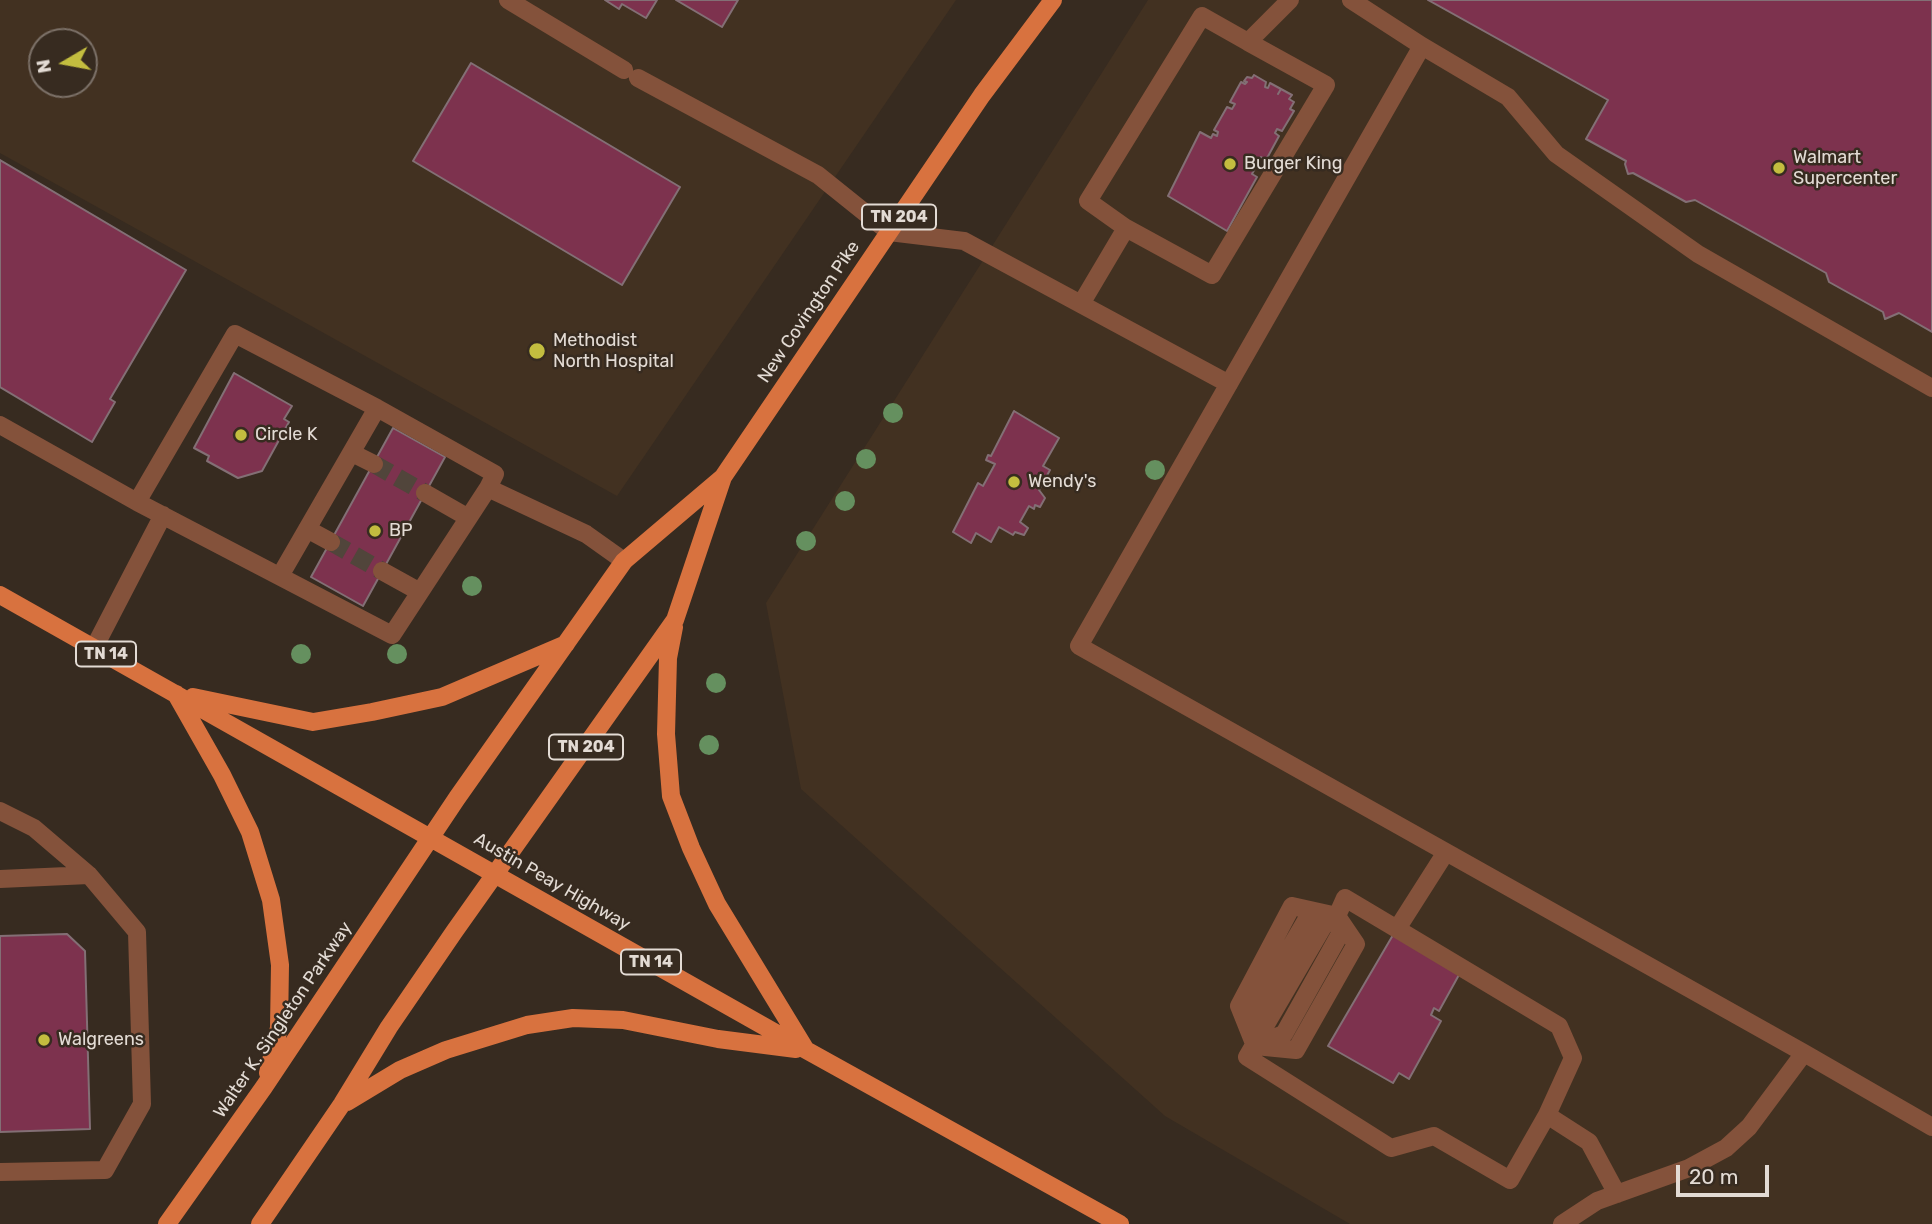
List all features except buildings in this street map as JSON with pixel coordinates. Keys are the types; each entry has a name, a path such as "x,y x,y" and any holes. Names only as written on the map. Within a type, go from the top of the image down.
{"main road":[{"name":"New Covington Pike","path":"495,874 675,620 723,477 982,95 1053,0"},
{"name":"New Covington Pike","path":"432,837 624,561 723,477"},
{"name":"Austin Peay Highway","path":"0,595 806,1050 1121,1224"},
{"path":"675,620 668,658 666,734 671,796 717,904 806,1050"},
{"path":"176,694 313,722 443,696 566,644"},
{"path":"176,694 250,831 271,900 280,965 279,1028 264,1087"},
{"name":"Walter K. Singleton Parkway","path":"167,1224 264,1087 432,837"},
{"name":"TN 204","path":"260,1224 342,1104 389,1027 495,874"},
{"path":"342,1104 400,1070 446,1050 527,1025 573,1018 622,1020 718,1039 806,1050"}],"lane":[{"path":"508,0 631,74 818,175 888,232 964,241 1229,384"},
{"path":"1248,42 1290,0"},
{"path":"1351,0 1508,97 1556,154 1690,249 1932,388"},
{"path":"1202,16 1326,85 1212,275 1126,228 1088,201 1202,16"},
{"path":"1422,46 1079,646 1932,1127"},
{"path":"1081,304 1126,228"},
{"path":"0,425 137,502 392,635 495,474 377,408 234,334 137,502"},
{"path":"280,576 377,408"},
{"path":"352,453 374,464"},
{"path":"488,488 586,534 624,561"},
{"path":"425,493 467,517"},
{"path":"94,648 163,515"},
{"path":"307,529 331,542"},
{"path":"382,571 420,592"},
{"path":"0,811 34,828 89,875 138,932 142,1104 105,1170 0,1172"},
{"path":"1397,929 1446,852"},
{"path":"0,879 89,875"},
{"path":"1345,898 1397,929 1559,1026 1573,1058 1547,1115 1510,1180 1434,1136 1391,1148 1247,1057 1324,925 1337,916 1345,898"},
{"path":"1292,906 1337,916 1356,944 1296,1050 1255,1046 1239,1006 1292,906"},
{"path":"1562,1224 1597,1201 1689,1168 1726,1147 1749,1127 1804,1053"},
{"path":"1547,1115 1589,1142 1617,1194"}],"shaded area":[{"name":"Methodist North Hospital","path":"0,0 956,0 617,496 0,153"},
{"path":"1148,0 1932,0 1932,1224 1350,1224 1165,1116 801,789 766,603"}],"tunnel":[{"path":"374,464 425,493"},
{"path":"331,542 382,571"}],"place":[{"name":"Burger King","path":"1230,164"},
{"name":"Walmart Supercenter","path":"1779,168"},
{"name":"Methodist North Hospital","path":"537,351"},
{"name":"Circle K","path":"241,435"},
{"name":"Wendy's","path":"1014,482"},
{"name":"BP","path":"375,531"},
{"name":"Walgreens","path":"44,1040"}]}
